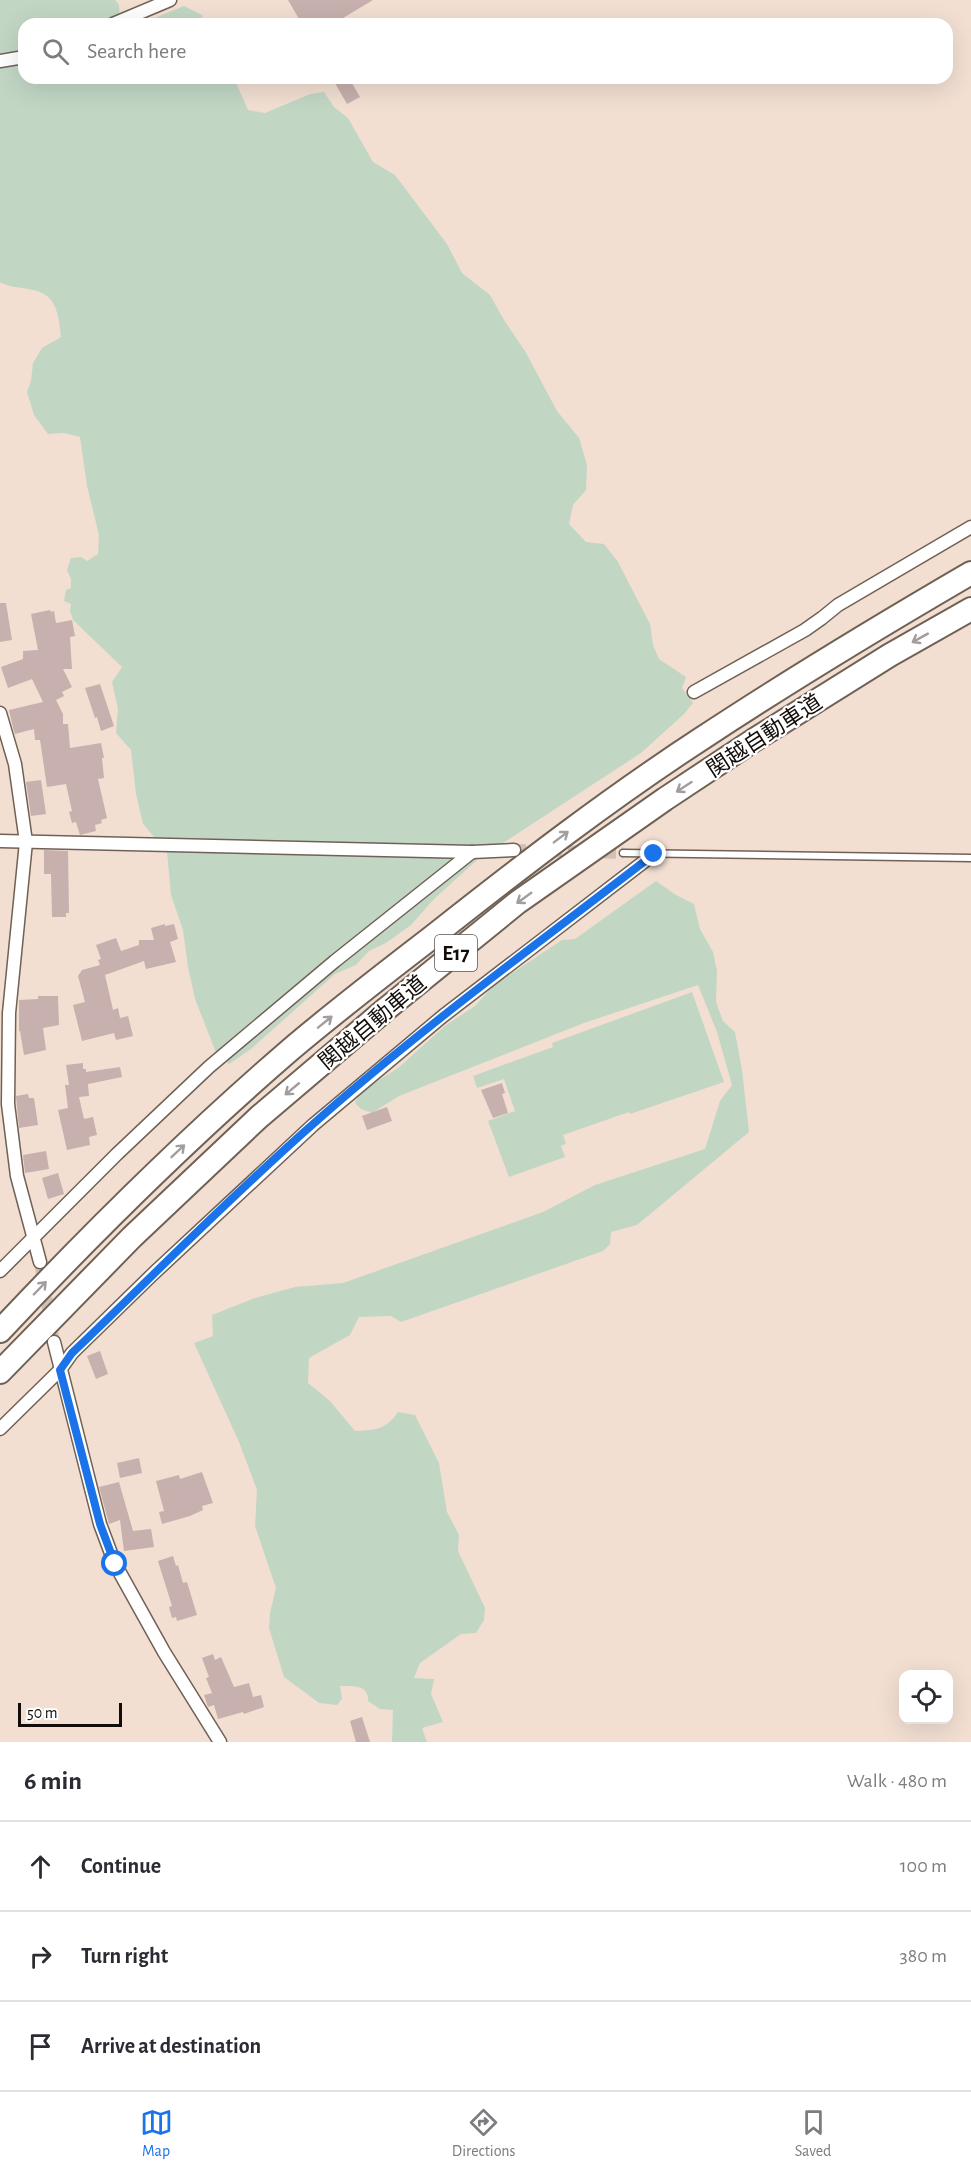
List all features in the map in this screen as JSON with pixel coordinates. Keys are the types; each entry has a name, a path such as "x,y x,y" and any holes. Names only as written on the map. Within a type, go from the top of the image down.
{"highway":[{"name":"関越自動車道","path":"0,1331 38,1290 175,1154 290,1050 486,894 598,810 699,740 792,680 971,573"},
{"name":"関越自動車道","path":"0,1372 132,1237 259,1117 395,1002 518,903 665,799 754,740 890,655 971,609"}],"street":[{"path":"128,18 171,0"},
{"path":"0,61 18,58"},
{"path":"694,692 805,630 838,605 971,526"},
{"path":"0,713 15,764 26,842 9,1013 8,1104 17,1176 40,1262"},
{"path":"0,841 472,852 514,850"},
{"path":"0,1271 117,1154 243,1037 472,852"},
{"path":"0,1429 60,1370 72,1353 153,1274 312,1125 484,983 654,854"},
{"path":"54,1342 100,1524 115,1564 164,1652 220,1742"}],"lane":[{"path":"623,853 971,858"}],"green space":[{"path":"0,0 115,0 119,5 120,18 18,18 18,84 237,84 248,110 265,113 310,94 324,92 334,107 348,118 373,162 395,175 447,244 462,273 490,295 525,351 557,411 579,438 587,465 586,490 573,505 569,524 586,542 604,544 618,562 650,624 653,645 659,659 686,677 682,688 693,703 641,753 477,860 434,899 411,925 386,943 369,951 356,965 335,974 251,1049 229,1064 217,1055 195,999 183,930 171,895 167,852 143,824 136,794 131,750 116,733 118,709 112,682 122,667 73,620 70,611 71,604 64,601 66,590 71,588 71,579 67,570 71,558 81,557 87,561 98,554 99,535 87,486 80,437 64,433 48,434 34,415 27,392 33,363 42,348 61,337 57,312 50,299 38,291 0,282"},
{"path":"184,6 202,15 203,18 155,18"},
{"path":"656,881 694,904 700,929 713,952 717,971 716,1002 723,1021 735,1032 749,1132 637,1225 611,1232 610,1244 603,1251 401,1322 391,1316 359,1317 350,1335 309,1358 308,1383 330,1401 355,1431 384,1426 398,1412 415,1415 439,1463 447,1512 459,1535 458,1551 485,1608 484,1620 476,1633 461,1634 420,1663 414,1678 434,1679 431,1694 443,1722 422,1728 427,1742 392,1742 393,1710 380,1709 368,1701 368,1695 363,1689 354,1686 340,1686 342,1699 337,1705 319,1703 284,1677 269,1628 276,1588 255,1526 257,1490 239,1442 194,1343 213,1336 212,1315 255,1298 295,1287 343,1283 543,1212 595,1185 705,1149 720,1101 732,1085 717,1032 698,985 584,1023 399,1096 372,1113 361,1109 355,1103 360,1092 398,1068 446,1025 475,1006 494,985 562,940 575,939"},
{"path":"692,992 724,1082 563,1135 566,1144 561,1146 565,1157 509,1177 488,1121 515,1111 504,1079 477,1088 473,1076 553,1047 552,1043"}],"building":[{"path":"288,0 373,0 343,18 298,18"},
{"path":"335,84 352,84 360,97 347,104"},
{"path":"0,603 6,603 12,640 0,642"},
{"path":"54,611 56,623 72,620 75,636 70,637 72,669 63,669 72,687 62,692 64,696 56,700 63,714 63,724 68,724 70,748 101,743 104,758 102,758 104,778 98,779 107,818 95,825 96,831 80,835 76,822 72,823 69,812 72,811 66,784 47,787 40,740 35,740 34,729 15,734 13,728 9,710 43,702 32,679 8,688 1,667 23,659 23,651 38,650 31,614"},
{"path":"100,684 114,726 101,731 85,688"},
{"path":"41,780 46,814 31,816 26,782"},
{"path":"44,850 68,851 69,913 66,913 66,917 52,917 51,874 44,874"},
{"path":"165,924 165,926 174,924 178,939 170,942 176,962 146,969 144,961 105,975 113,1010 118,1008 120,1018 128,1016 133,1036 116,1040 114,1033 82,1041 73,1005 85,1002 78,976 82,970 100,965 98,960 101,959 96,945 116,938 121,951 139,945 139,940 154,940 151,928"},
{"path":"38,996 58,996 59,1025 43,1028 46,1050 24,1055 19,1031 19,1000 38,999"},
{"path":"83,1063 83,1069 86,1069 86,1072 120,1067 122,1077 88,1084 89,1096 79,1097 84,1119 93,1117 97,1135 89,1137 90,1145 67,1150 58,1110 68,1108 65,1085 69,1085 66,1065"},
{"path":"502,1083 505,1093 502,1094 508,1113 493,1118 481,1090"},
{"path":"28,1094 29,1098 34,1098 38,1125 19,1128 16,1096"},
{"path":"387,1107 392,1121 367,1130 362,1116"},
{"path":"46,1151 49,1169 25,1173 23,1155"},
{"path":"58,1173 64,1194 48,1199 42,1178"},
{"path":"100,1351 108,1374 96,1379 87,1356"},
{"path":"139,1458 142,1473 120,1478 117,1463"},
{"path":"202,1472 213,1503 202,1506 203,1510 190,1516 162,1524 159,1512 164,1511 156,1481 179,1475 180,1479"},
{"path":"119,1482 133,1531 151,1529 154,1547 124,1551 120,1520 109,1524 99,1487"},
{"path":"173,1556 183,1583 187,1582 197,1615 177,1621 176,1617 172,1618 169,1607 172,1606 158,1561"},
{"path":"213,1654 215,1660 221,1657 234,1687 249,1683 253,1697 261,1695 264,1707 218,1719 214,1705 208,1707 204,1695 212,1693 202,1658"},
{"path":"362,1717 370,1742 356,1742 350,1721"}],"tunnel":[{"path":"514,850 623,853"},
{"path":"40,1262 54,1342"}],"route":[{"path":"115,1564 100,1524 60,1370 72,1353 218,1211 363,1081 509,964 654,854"}]}
